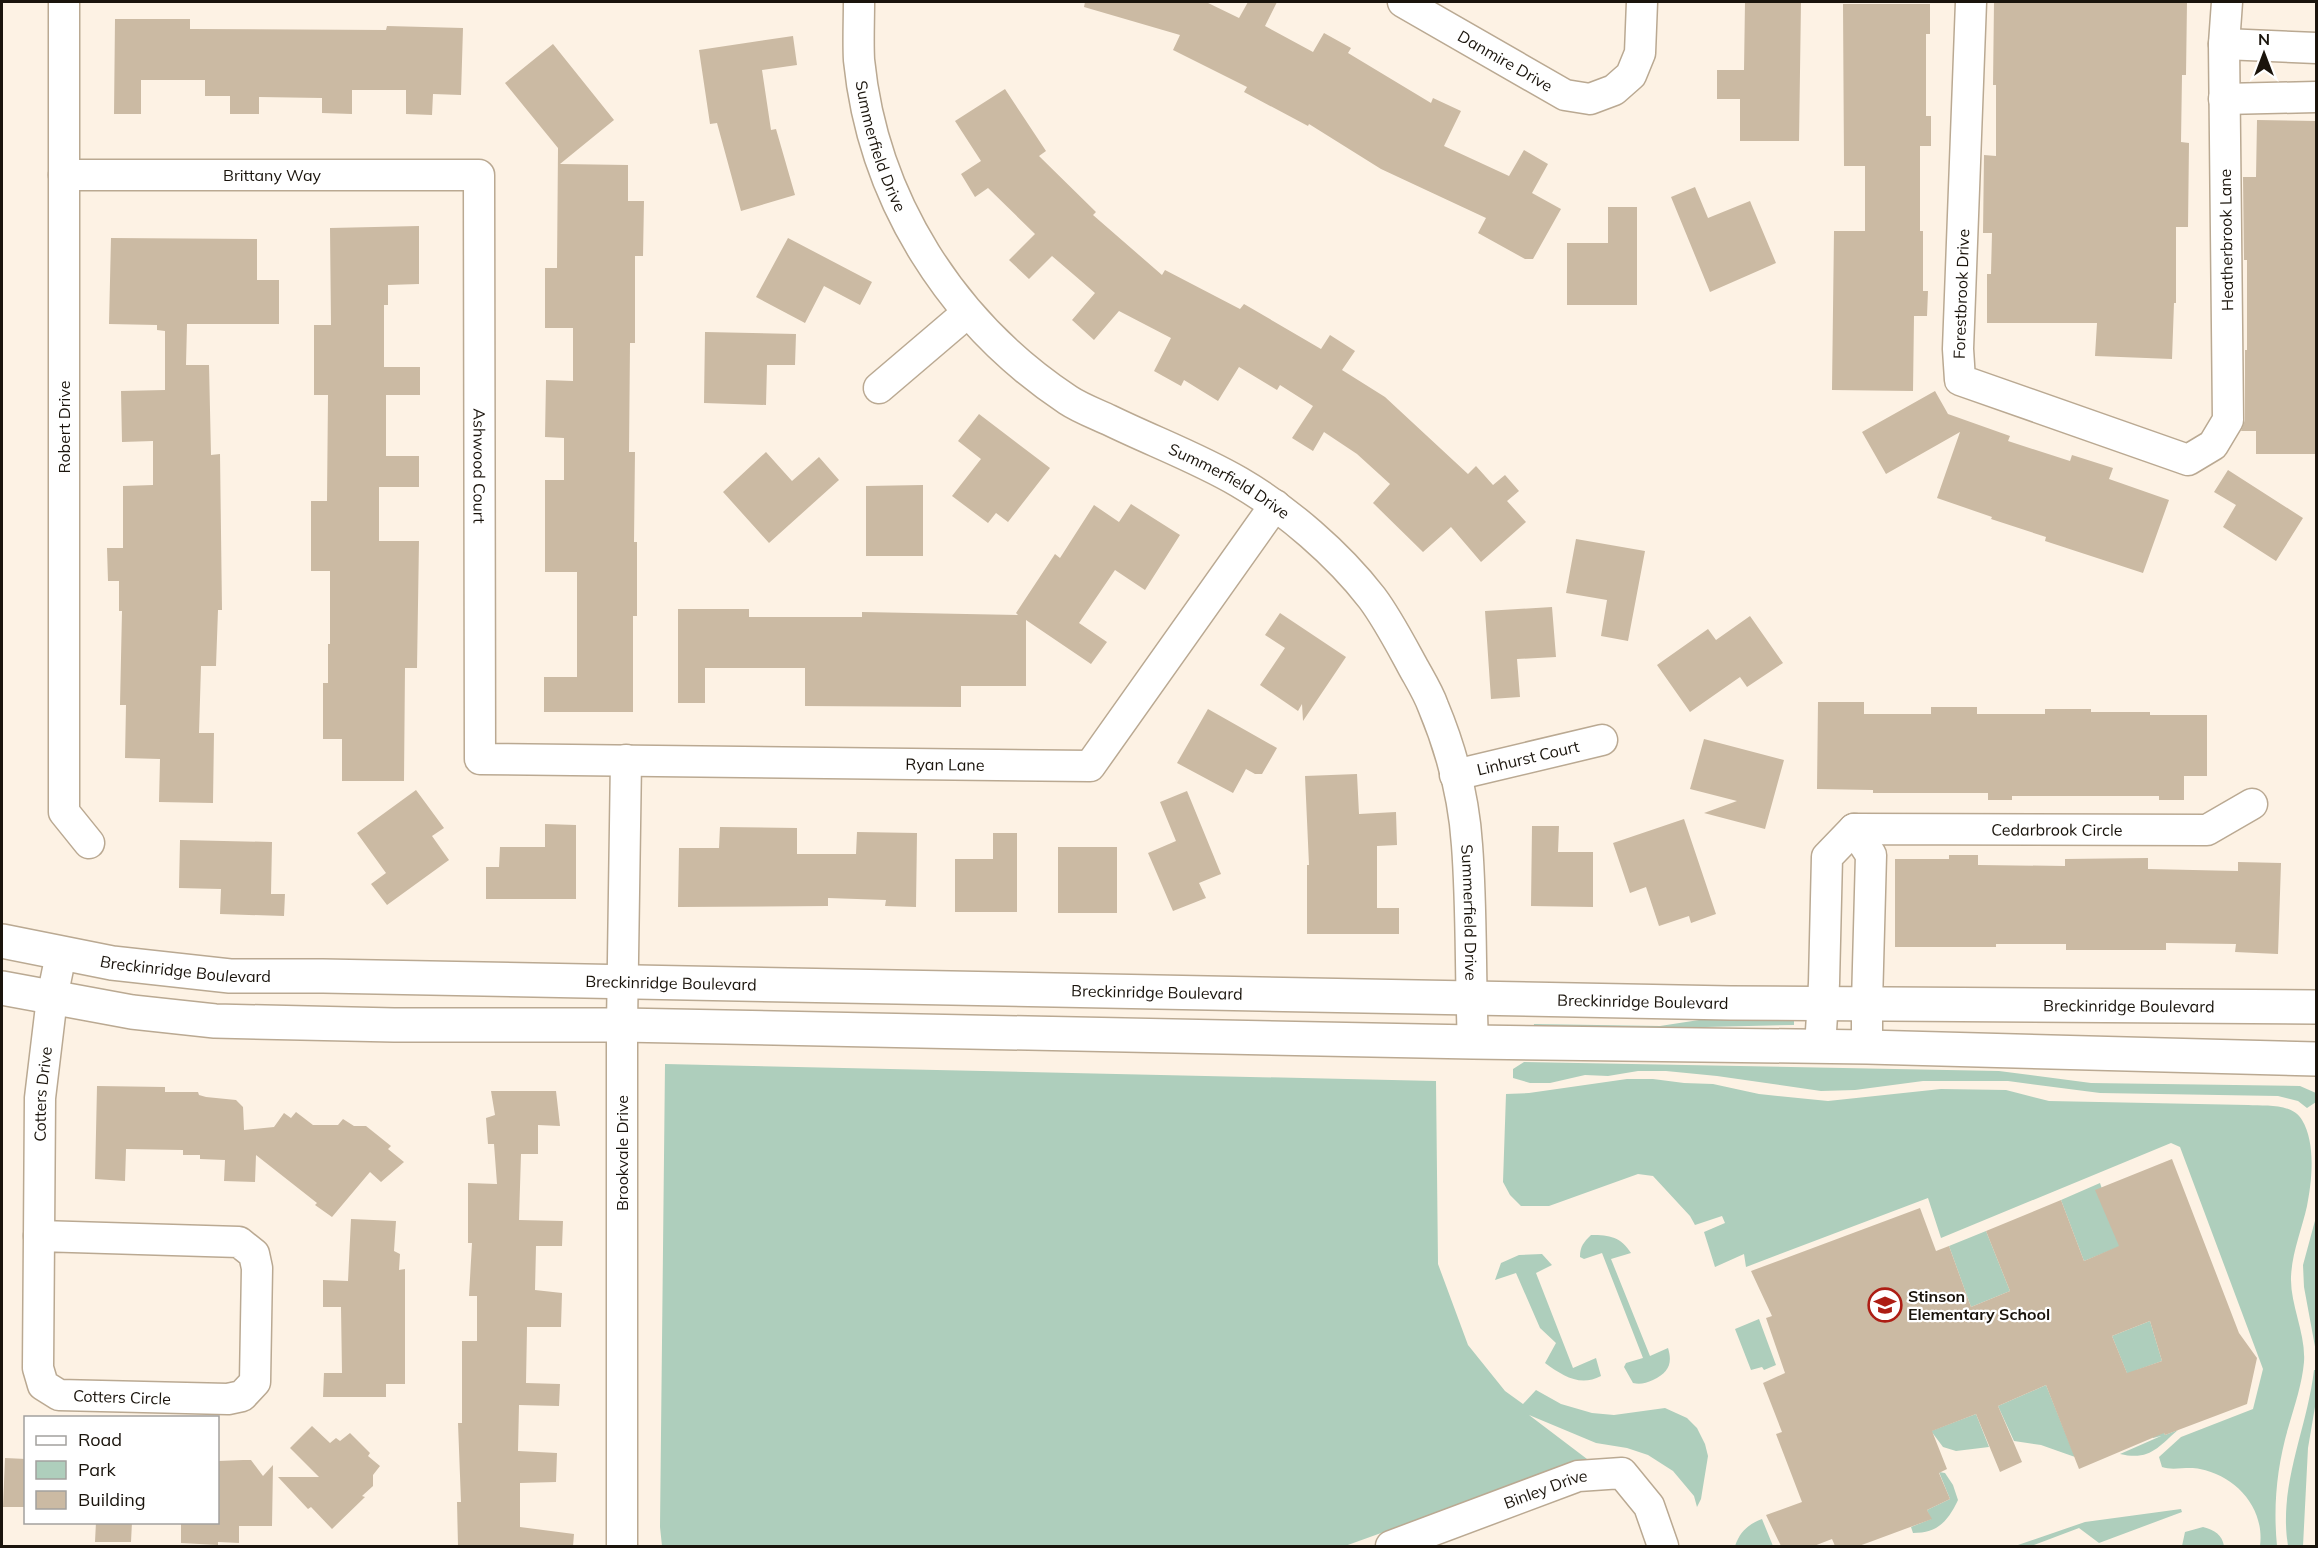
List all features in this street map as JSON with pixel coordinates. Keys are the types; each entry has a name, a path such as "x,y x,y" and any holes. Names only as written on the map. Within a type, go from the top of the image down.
{"street":[{"name":"Robert Drive","path":"64,2 64,812 89,843"},
{"name":"Summerfield Drive","path":"859,2 859,58 864,97 885,173 900,210 919,245 940,279 967,313 1025,368 1070,402 1238,481 1275,505 1333,554 1372,598 1433,704 1455,775 1467,843 1473,1042"},
{"name":"Danmire Drive","path":"1403,2 1565,95 1590,99 1614,90 1631,75 1640,53 1642,2"},
{"name":"Forestbrook Drive","path":"1971,2 1959,349 1960,380 2188,460"},
{"name":"Heatherbrook Lane","path":"2188,460 2213,445 2228,420 2224,99 2226,2"},
{"path":"2224,44 2313,48 2312,97 2224,99"},
{"name":"Brittany Way","path":"64,175 479,175"},
{"name":"Ashwood Court","path":"479,175 480,759"},
{"path":"879,388 967,313"},
{"name":"Ryan Lane","path":"480,759 1090,766 1275,505"},
{"name":"Linhurst Court","path":"1455,775 1602,740"},
{"name":"Brookvale Drive","path":"622,1546 622,1025 626,760"},
{"name":"Cedarbrook Circle","path":"1854,829 2207,830 2252,804"},
{"path":"1820,1047 1824,1002 1827,857 1854,829 1871,855 1867,1047"},
{"name":"Breckinridge Boulevard","path":"2,941 112,963 230,976 1730,1003 2316,1007"},
{"name":"Cotters Drive","path":"39,1236 40,1098 52,998 61,954"},
{"path":"2,988 132,1012 215,1021 394,1025 622,1025 1473,1042 1867,1047 2316,1059"},
{"name":"Cotters Circle","path":"39,1236 239,1242 254,1254 257,1268 255,1382 242,1396 228,1399 60,1395 43,1385 38,1368 39,1236"},
{"name":"Binley Drive","path":"1390,1546 1578,1476 1622,1473 1649,1506 1663,1546"}],"green space":[{"path":"1794,1017 1794,1025 1706,1027 1656,1033 1533,1033 1534,1024 1660,1026 1712,1018"},
{"path":"1524,1062 1999,1071 2091,1083 2300,1086 2316,1093 2316,1102 2307,1108 2298,1101 2278,1096 2100,1093 2008,1081 1923,1081 1855,1090 1821,1091 1666,1071 1638,1071 1608,1076 1585,1075 1550,1083 1530,1083 1513,1078 1513,1069"},
{"path":"665,1064 1436,1081 1438,1264 1468,1345 1505,1391 1523,1404 1536,1390 1561,1404 1592,1413 1614,1415 1665,1408 1687,1418 1697,1428 1708,1456 1701,1499 1697,1507 1694,1496 1673,1471 1648,1455 1627,1448 1596,1443 1529,1415 1587,1459 1345,1546 662,1546 660,1527"},
{"path":"1627,1079 1713,1084 1759,1094 1828,1101 1941,1089 2006,1090 2049,1101 2270,1106 2285,1108 2298,1115 2306,1129 2312,1162 2309,1196 2295,1250 2291,1277 2293,1298 2303,1341 2304,1362 2279,1470 2276,1500 2277,1546 2260,1546 2258,1519 2253,1507 2236,1486 2213,1473 2200,1469 2162,1467 2159,1457 2181,1437 2253,1409 2263,1369 2180,1147 2171,1143 1941,1238 1928,1198 1746,1267 1744,1254 1715,1267 1704,1232 1725,1223 1722,1216 1695,1225 1690,1216 1653,1176 1638,1174 1549,1206 1521,1206 1510,1195 1503,1182 1506,1094 1529,1093"},
{"path":"2100,1183 2121,1246 2084,1261 2061,1200"},
{"path":"2316,1217 2316,1352 2304,1287 2303,1265"},
{"path":"1986,1231 2010,1291 1971,1307 1949,1246"},
{"path":"1591,1235 1619,1240 1631,1253 1611,1259 1650,1356 1668,1348 1670,1359 1668,1367 1653,1380 1633,1383 1624,1367 1626,1363 1643,1358 1602,1253 1584,1259 1580,1257 1583,1244"},
{"path":"1542,1254 1552,1265 1536,1273 1573,1368 1596,1358 1601,1376 1586,1380 1572,1379 1545,1363 1556,1343 1540,1328 1516,1273 1495,1280 1501,1263 1519,1255"},
{"path":"1759,1319 1776,1365 1764,1370 1762,1367 1751,1370 1735,1329"},
{"path":"2150,1321 2162,1361 2137,1370 2165,1435 2178,1430 2153,1451 2139,1456 2130,1456 2120,1454 2161,1436 2153,1438 2112,1336"},
{"path":"2314,1370 2316,1370 2316,1401 2308,1448 2303,1546 2288,1546 2286,1523 2290,1479"},
{"path":"2046,1385 2075,1457 2041,1445 2014,1441 1998,1406"},
{"path":"1976,1414 1989,1447 1956,1451 1943,1447 1931,1431"},
{"path":"1939,1472 1945,1473 1953,1485 1958,1500 1946,1520 1936,1528 1913,1533 1911,1527 1931,1519 1927,1510 1950,1499"},
{"path":"2181,1509 2182,1512 2099,1543 2079,1528 2031,1546 2015,1546 2085,1522"},
{"path":"1762,1519 1773,1546 1735,1546 1745,1530"},
{"path":"2203,1527 2217,1534 2224,1546 2182,1546 2185,1532"}],"building":[{"path":"1085,2 1206,2 1239,18 1248,2 1277,2 1265,26 1313,52 1324,33 1351,48 1348,53 1431,103 1433,98 1461,111 1444,146 1509,176 1524,150 1548,164 1532,193 1561,209 1533,259 1525,259 1478,233 1486,218 1381,169 1309,124 1308,126 1244,92 1247,87 1173,50 1180,35 1084,7"},
{"path":"1745,2 1801,2 1799,141 1740,141 1740,99 1717,99 1717,70 1744,70"},
{"path":"1994,2 2187,2 2186,75 2182,75 2181,142 2189,143 2188,227 2176,227 2176,303 2174,303 2172,359 2095,356 2097,323 1987,323 1987,274 1991,274 1992,233 1983,233 1984,155 1996,156 1996,85 1993,85"},
{"path":"1843,4 1930,4 1930,34 1926,34 1926,116 1931,116 1931,146 1920,146 1920,231 1923,231 1923,291 1928,291 1927,316 1914,316 1913,391 1832,390 1834,231 1865,231 1865,166 1844,166"},
{"path":"115,19 190,19 190,29 386,30 387,26 463,28 461,95 433,94 432,115 406,114 406,90 352,90 352,114 322,113 322,98 259,97 259,114 230,114 230,96 205,96 205,80 141,80 141,114 114,114"},
{"path":"793,36 797,65 762,70 771,130 776,129 795,195 741,211 717,123 710,124 699,50"},
{"path":"553,44 614,120 560,164 628,165 628,201 644,201 643,256 635,256 635,343 630,343 629,452 635,452 634,542 637,542 637,616 633,616 633,712 544,712 544,677 577,677 577,572 545,572 545,480 564,480 564,438 545,437 546,380 573,381 573,328 545,328 545,268 557,268 558,148 505,83"},
{"path":"1005,89 1046,151 1039,156 1096,212 1093,215 1162,275 1165,270 1240,309 1244,304 1321,349 1330,335 1355,351 1342,370 1385,397 1468,474 1476,466 1493,485 1505,475 1519,491 1507,501 1526,522 1481,562 1451,527 1423,552 1373,503 1390,484 1357,454 1324,432 1313,451 1292,438 1313,406 1280,385 1277,390 1239,367 1218,401 1184,380 1181,386 1154,371 1171,338 1119,311 1094,340 1072,320 1095,293 1052,256 1029,279 1009,260 1035,234 988,188 975,197 961,174 981,161 955,121"},
{"path":"2257,120 2316,121 2316,454 2256,454 2256,431 2241,431 2245,420 2245,350 2247,350 2247,260 2244,260 2243,177 2256,177"},
{"path":"1695,187 1708,218 1750,201 1776,263 1710,292 1671,197"},
{"path":"1608,207 1637,207 1637,305 1567,305 1567,243 1608,243"},
{"path":"419,226 419,284 388,285 388,305 384,305 384,367 420,367 420,395 386,395 386,456 419,456 419,487 379,487 379,541 419,541 417,668 405,668 404,781 342,781 342,739 323,739 323,683 328,683 328,644 330,644 330,571 311,571 311,501 327,501 328,395 314,395 314,325 331,325 330,228"},
{"path":"111,238 257,239 257,280 279,280 279,324 187,324 186,365 209,365 211,455 220,454 222,610 218,610 216,666 201,666 199,733 214,733 213,803 159,802 160,759 125,758 126,705 120,705 122,611 119,611 119,581 108,581 107,548 123,548 123,486 153,485 153,441 122,442 121,391 165,390 165,331 157,330 157,325 109,324"},
{"path":"788,238 872,282 860,305 824,286 805,323 756,297"},
{"path":"705,332 796,334 795,365 767,365 766,405 704,403"},
{"path":"1935,391 1948,414 2010,436 2008,441 2070,461 2072,455 2113,468 2109,479 2169,500 2143,573 2045,541 2046,537 1937,498 1960,432 1886,474 1862,432"},
{"path":"979,414 1050,468 1008,522 996,513 988,523 952,496 981,459 958,441"},
{"path":"766,452 792,481 819,457 839,480 769,543 723,492"},
{"path":"2228,470 2303,518 2276,561 2223,527 2236,505 2214,492"},
{"path":"923,485 923,556 866,556 866,486"},
{"path":"1131,504 1180,535 1145,590 1115,570 1079,623 1107,642 1091,664 1026,620 1026,686 961,686 961,707 805,706 805,668 705,668 705,703 678,703 678,609 749,609 749,617 862,617 862,612 1018,615 1016,613 1055,554 1060,558 1094,505 1119,522"},
{"path":"1576,539 1645,551 1628,641 1601,636 1607,600 1566,593"},
{"path":"1552,607 1556,657 1517,659 1520,697 1491,699 1485,611"},
{"path":"1280,613 1346,657 1303,721 1302,704 1298,711 1260,685 1285,648 1265,635"},
{"path":"1750,616 1783,663 1747,687 1740,677 1690,712 1657,665 1708,629 1716,640"},
{"path":"1818,702 1864,702 1864,714 1931,714 1931,707 1977,707 1977,714 2045,714 2045,709 2091,709 2091,712 2207,715 2207,776 2184,776 2184,800 2159,800 2159,796 2012,796 2012,800 1988,800 1988,793 1873,793 1873,790 1817,789"},
{"path":"1208,709 1277,748 1262,774 1255,774 1246,769 1233,793 1177,763"},
{"path":"1704,739 1784,760 1765,829 1704,813 1737,801 1690,789"},
{"path":"1357,774 1359,814 1396,812 1397,845 1377,846 1377,908 1399,908 1399,934 1307,934 1307,865 1309,865 1305,776"},
{"path":"416,790 444,828 432,836 449,860 387,905 371,884 386,873 357,833"},
{"path":"1187,791 1221,874 1199,883 1206,898 1173,911 1148,853 1176,841 1160,802"},
{"path":"1684,819 1716,914 1691,923 1689,916 1659,926 1646,887 1630,893 1613,843"},
{"path":"545,824 576,825 576,899 486,899 486,867 499,867 500,847 545,847"},
{"path":"1532,826 1559,826 1558,852 1593,852 1593,907 1531,906"},
{"path":"720,827 797,828 797,854 856,854 857,832 917,833 916,907 885,906 886,900 828,898 828,906 678,907 679,848 719,848"},
{"path":"993,833 1017,833 1017,912 955,912 955,859 993,859"},
{"path":"180,840 272,842 271,894 285,894 284,916 220,914 221,889 179,888"},
{"path":"1058,847 1117,847 1117,913 1058,913"},
{"path":"1949,855 1978,855 1978,865 2065,866 2065,859 2148,858 2148,869 2238,871 2238,862 2281,863 2278,954 2235,952 2236,944 2166,943 2166,950 2066,950 2066,944 1895,947 1895,859 1949,859"},
{"path":"97,1086 165,1087 165,1092 198,1092 199,1095 206,1097 236,1100 243,1107 244,1130 274,1127 284,1113 291,1118 296,1112 313,1125 338,1125 343,1119 354,1126 366,1126 391,1146 388,1149 404,1162 381,1182 370,1172 332,1217 256,1155 255,1182 224,1181 225,1160 200,1159 200,1155 183,1155 183,1150 126,1149 125,1181 95,1179"},
{"path":"491,1091 556,1091 560,1126 538,1125 538,1154 521,1154 519,1220 563,1221 562,1246 536,1246 535,1290 562,1293 561,1327 527,1327 526,1383 560,1384 559,1406 519,1405 518,1451 557,1453 556,1482 520,1483 520,1527 574,1534 573,1546 458,1546 457,1502 461,1502 458,1423 462,1423 462,1341 477,1341 477,1296 469,1296 472,1243 468,1243 468,1183 497,1184 494,1144 488,1144 486,1118 495,1115"},
{"path":"2172,1159 2239,1333 2257,1358 2247,1404 2165,1435 2164,1433 2079,1469 2046,1385 1998,1406 2022,1462 2000,1472 1976,1414 1932,1431 1947,1469 1939,1473 1950,1499 1927,1510 1932,1519 1859,1546 1835,1546 1832,1539 1814,1546 1781,1546 1766,1515 1802,1502 1776,1434 1782,1432 1763,1383 1785,1373 1766,1318 1772,1316 1751,1271 1920,1208 1936,1251 1949,1246 1971,1307 2010,1291 1986,1231 2061,1200 2084,1261 2119,1246 2095,1190","holes":["2150,1321 2162,1361 2127,1373 2112,1336"]},
{"path":"351,1219 396,1221 394,1251 400,1254 399,1270 405,1269 405,1384 386,1384 386,1397 323,1397 324,1373 342,1373 341,1307 323,1307 323,1280 348,1281"},
{"path":"312,1426 330,1443 336,1438 340,1441 350,1433 370,1453 368,1456 380,1466 373,1475 373,1486 362,1496 365,1497 332,1529 311,1507 308,1509 278,1477 319,1477 290,1448"},
{"path":"5,1458 24,1459 24,1507 3,1507"},
{"path":"251,1460 263,1476 273,1465 272,1526 239,1526 239,1543 218,1542 218,1545 181,1543 181,1524 219,1524 219,1461"},
{"path":"96,1524 132,1524 131,1542 95,1542"}],"place":[{"name":"Stinson Elementary School","path":"1885,1305"}]}
